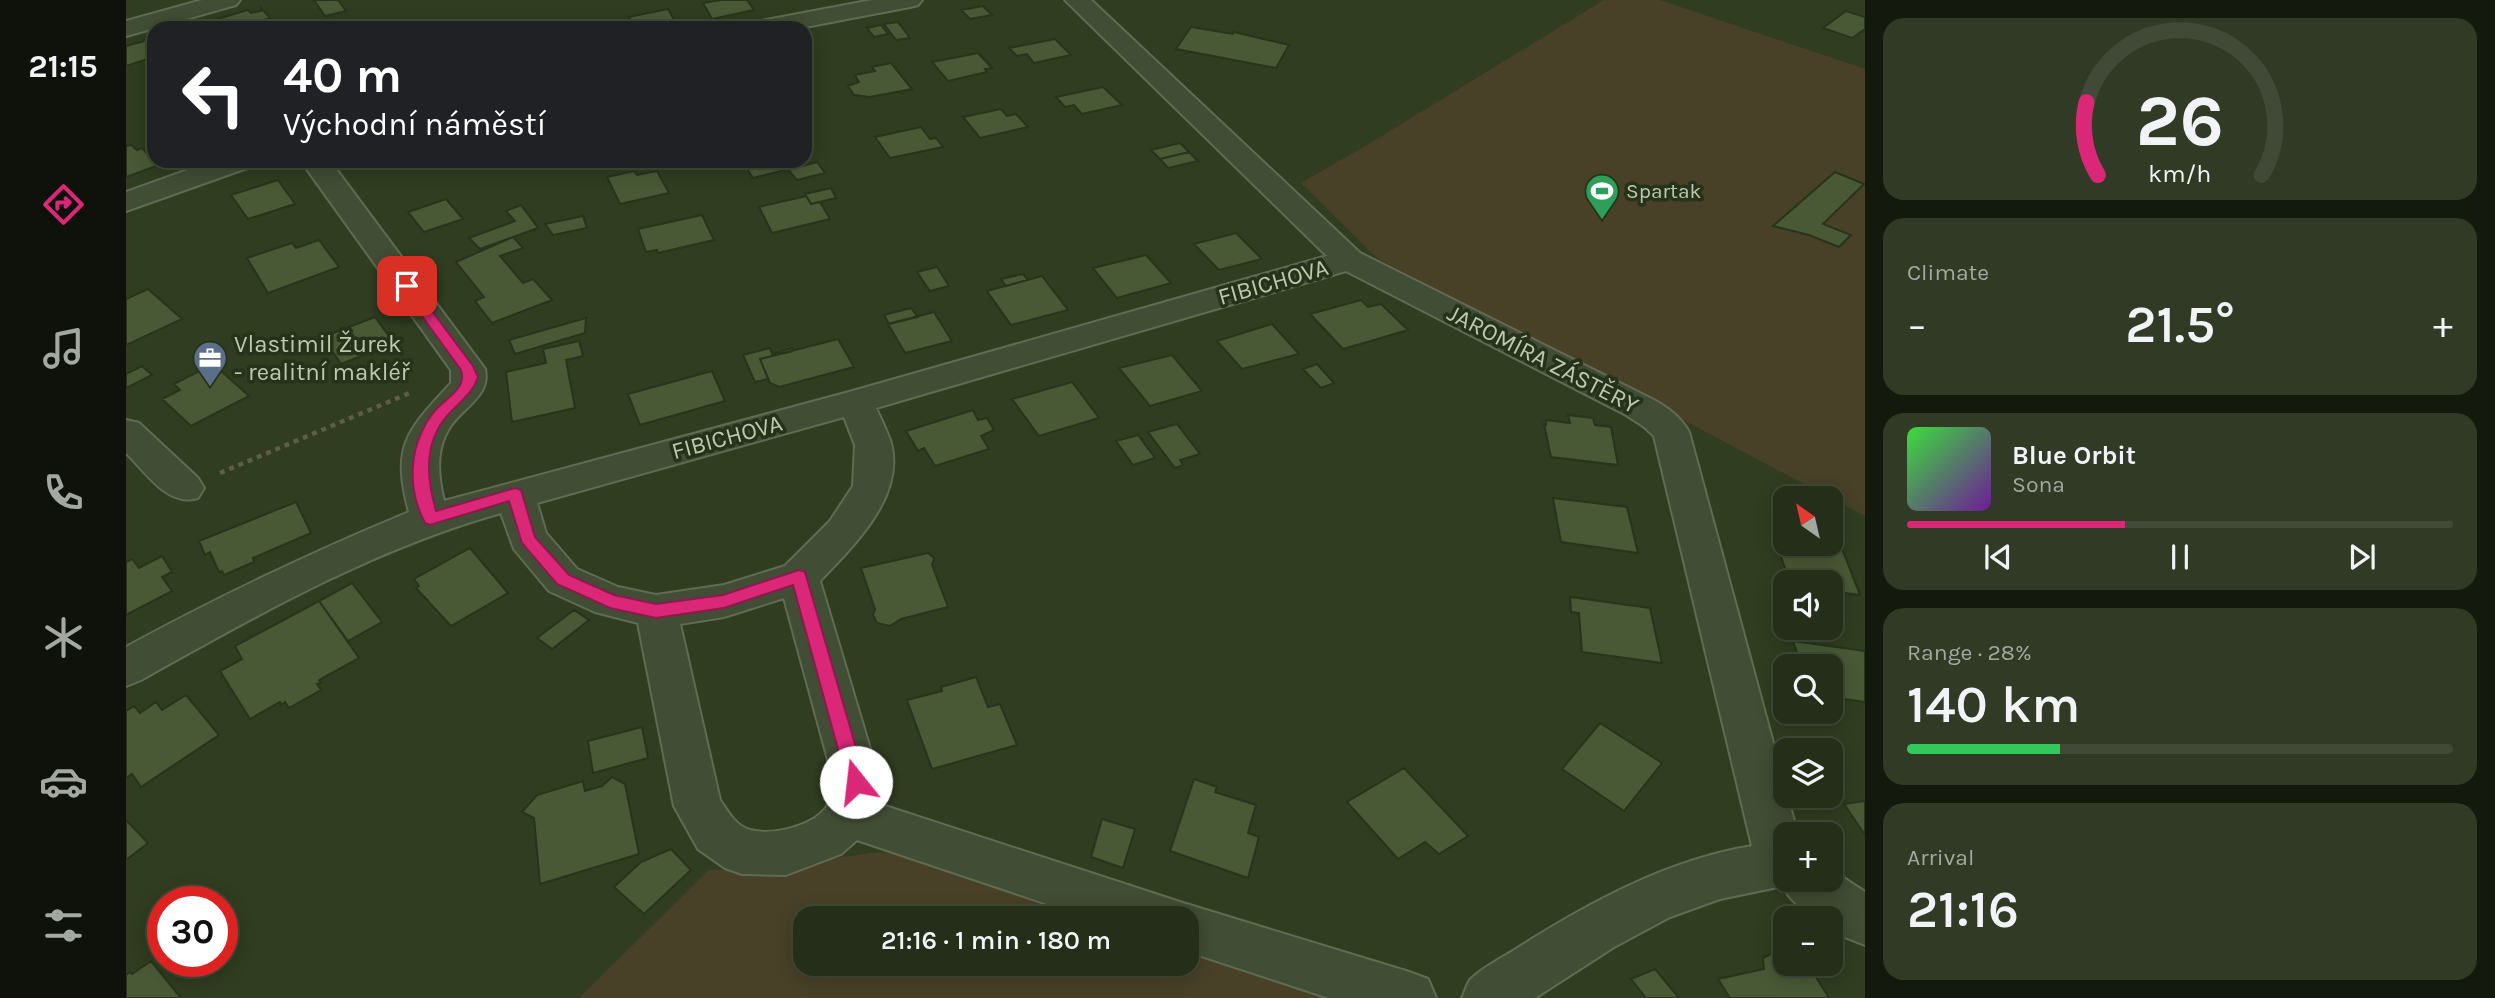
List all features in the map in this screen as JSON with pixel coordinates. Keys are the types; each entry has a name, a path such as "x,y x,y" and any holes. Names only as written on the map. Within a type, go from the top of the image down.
{"street":[{"path":"154,21 228,0"},
{"path":"798,21 910,0"},
{"name":"JAROMÍRA ZÁSTĚRY","path":"1077,0 1349,260 1639,407 1656,417 1671,432 1777,822"},
{"path":"126,29 147,23"},
{"path":"126,202 221,168"},
{"path":"320,168 468,369 471,377 466,389 439,415 422,449 420,482 430,519"},
{"name":"FIBICHOVA","path":"126,668 225,613 333,560 430,519 856,402 1349,260"},
{"path":"515,494 528,539 563,580 610,601 656,611 724,601 799,576 844,531 872,487 873,445 856,402"},
{"path":"126,432 185,488"},
{"path":"656,611 698,806 715,834 742,852 786,853 824,838 850,816 856,782 799,576"},
{"path":"850,816 1125,906"},
{"path":"1489,998 1556,952 1635,908 1713,877 1773,872"},
{"path":"1822,892 1865,921"},
{"path":"1199,930 1409,998"}],"path":[{"path":"185,488 468,369"}],"shaded area":[{"name":"Spartak","path":"1604,0 1660,0 1865,69 1865,516 1843,504 1843,486 1808,486 1378,259 1301,183"},
{"path":"902,852 1073,906 793,906 793,976 1199,976 1199,947 1351,998 579,998 709,870 760,869 871,853"}],"building":[{"path":"314,0 338,0 346,11 325,16"},
{"path":"747,0 754,10 712,19 703,3"},
{"path":"983,6 992,15 970,19 961,10"},
{"path":"261,8 270,18 261,21 210,21 248,10 251,13 261,11"},
{"path":"668,9 675,21 631,21 629,17"},
{"path":"1846,11 1865,17 1865,29 1852,38 1823,28"},
{"path":"898,22 910,38 896,40 884,24"},
{"path":"881,25 888,34 874,37 867,28"},
{"path":"1191,27 1233,34 1234,32 1289,45 1276,68 1176,49"},
{"path":"1055,39 1071,55 1034,63 1027,54 1017,56 1009,48"},
{"path":"147,40 147,59 126,66 126,46"},
{"path":"978,53 992,68 985,69 987,72 948,81 932,62"},
{"path":"891,63 912,89 870,97 854,95 848,86 859,82 855,75 875,71 872,67"},
{"path":"1103,87 1122,105 1082,114 1074,105 1065,107 1056,97"},
{"path":"1001,109 1007,116 1016,114 1028,127 980,138 963,117"},
{"path":"921,127 930,139 936,138 943,147 890,158 875,137"},
{"path":"1180,143 1189,152 1160,159 1151,150"},
{"path":"131,145 137,150 142,148 147,153 147,168 151,168 126,177 126,146"},
{"path":"1189,152 1198,161 1168,168 1160,159"},
{"path":"817,162 825,173 797,180 788,170 812,168 812,163"},
{"path":"747,168 793,168 753,178"},
{"path":"634,171 637,175 657,171 669,193 620,204 607,177"},
{"path":"1835,172 1864,184 1823,224 1851,235 1839,247 1809,235 1773,226"},
{"path":"278,180 295,204 248,219 231,195"},
{"path":"831,188 836,198 811,204 805,194"},
{"path":"806,196 811,204 820,202 830,219 772,233 759,207"},
{"path":"446,199 463,219 424,232 408,212"},
{"path":"521,205 538,228 480,249 469,238 515,221 506,211"},
{"path":"702,215 714,240 658,253 657,250 646,252 638,229"},
{"path":"583,216 587,228 553,235 545,224"},
{"path":"1236,233 1262,259 1219,270 1194,244"},
{"path":"513,237 523,248 500,256 523,283 533,279 552,300 492,323 475,301 484,297 456,262"},
{"path":"319,240 339,267 268,293 247,258 292,243 296,248"},
{"path":"1146,255 1171,283 1117,298 1093,268"},
{"path":"937,267 949,286 930,291 917,272"},
{"path":"1023,274 1028,280 1006,286 1001,279"},
{"path":"1042,276 1068,310 1011,325 987,291"},
{"path":"148,289 182,319 126,345 126,299"},
{"path":"1361,300 1368,307 1381,304 1408,330 1343,349 1310,314"},
{"path":"911,308 918,317 889,324 884,315"},
{"path":"934,312 952,341 905,353 888,324"},
{"path":"375,317 394,343 341,364 323,337"},
{"path":"586,318 585,333 515,354 509,340"},
{"path":"1272,324 1299,354 1242,369 1217,341"},
{"path":"838,339 854,367 779,387 770,383 760,359"},
{"path":"579,341 583,356 566,360 575,408 512,422 506,372 546,363 543,349"},
{"path":"770,348 772,354 792,348 793,351 760,359 768,379 755,382 743,355"},
{"path":"1172,355 1202,391 1150,406 1119,368"},
{"path":"1317,364 1334,383 1321,388 1303,369"},
{"path":"142,366 152,375 126,388 126,374"},
{"path":"201,370 207,376 220,370 249,396 191,426 162,399 180,390 174,384"},
{"path":"712,371 725,401 640,425 628,394"},
{"path":"1072,382 1099,418 1039,436 1012,399"},
{"path":"973,410 978,420 987,418 994,430 981,436 989,449 935,466 924,448 918,451 906,431"},
{"path":"1568,415 1593,418 1595,425 1611,427 1618,465 1551,457 1544,424 1546,425 1546,420 1570,423"},
{"path":"1177,424 1200,454 1180,460 1183,465 1175,468 1148,432"},
{"path":"1138,435 1155,458 1133,465 1116,441"},
{"path":"1553,498 1627,507 1638,553 1561,542"},
{"path":"296,502 311,533 253,558 254,562 224,575 222,571 219,572 210,552 205,555 199,541"},
{"path":"470,548 508,593 451,626 416,588 419,586 414,579"},
{"path":"1843,551 1860,595 1843,593 1843,570 1786,570 1781,556 1843,556"},
{"path":"928,553 934,558 932,565 948,607 901,619 890,626 877,623 861,568"},
{"path":"162,556 172,572 162,577 172,591 126,615 126,562 132,559 139,568"},
{"path":"352,583 382,622 348,641 319,601"},
{"path":"1570,597 1650,608 1662,663 1582,652 1579,613 1571,612"},
{"path":"319,601 359,658 319,680 321,683 317,684 321,690 289,708 285,702 281,705 280,702 250,719 220,671 242,659 235,646"},
{"path":"574,610 589,620 552,649 537,638"},
{"path":"1793,641 1865,651 1865,702 1843,699 1843,654 1798,654"},
{"path":"976,677 988,707 1000,704 1017,745 932,769 907,700 942,691 941,687"},
{"path":"186,695 219,735 141,787 132,774 126,778 126,711 134,706 140,713 156,702 162,710"},
{"path":"1600,723 1662,763 1624,811 1562,769"},
{"path":"642,727 648,758 593,773 588,741"},
{"path":"1404,768 1468,836 1439,854 1425,842 1398,859 1347,802"},
{"path":"612,777 625,784 639,854 540,884 534,818 522,812 537,795 583,781 585,791 602,786"},
{"path":"1194,779 1217,787 1215,792 1256,805 1248,833 1259,837 1248,878 1170,851"},
{"path":"1865,801 1865,835 1844,804"},
{"path":"1102,819 1135,829 1123,868 1091,857"},
{"path":"126,820 148,843 126,860"},
{"path":"671,849 691,870 644,914 614,887 641,862"},
{"path":"1773,955 1773,976 1815,976 1829,998 1730,998 1718,979 1764,969 1763,958"},
{"path":"147,964 147,977 164,977 181,998 126,998 126,975 130,972 132,974"},
{"path":"1655,969 1679,998 1646,998 1631,979"}],"place":[{"name":"Spartak","path":"1602,221"},
{"name":"Vlastimil Žurek - realitní makléř","path":"210,388"}],"route":[{"path":"407,286 468,369 471,377 466,389 439,415 422,449 420,482 430,519 515,494 528,539 563,580 610,601 656,611 724,601 799,576 856,782"}]}
